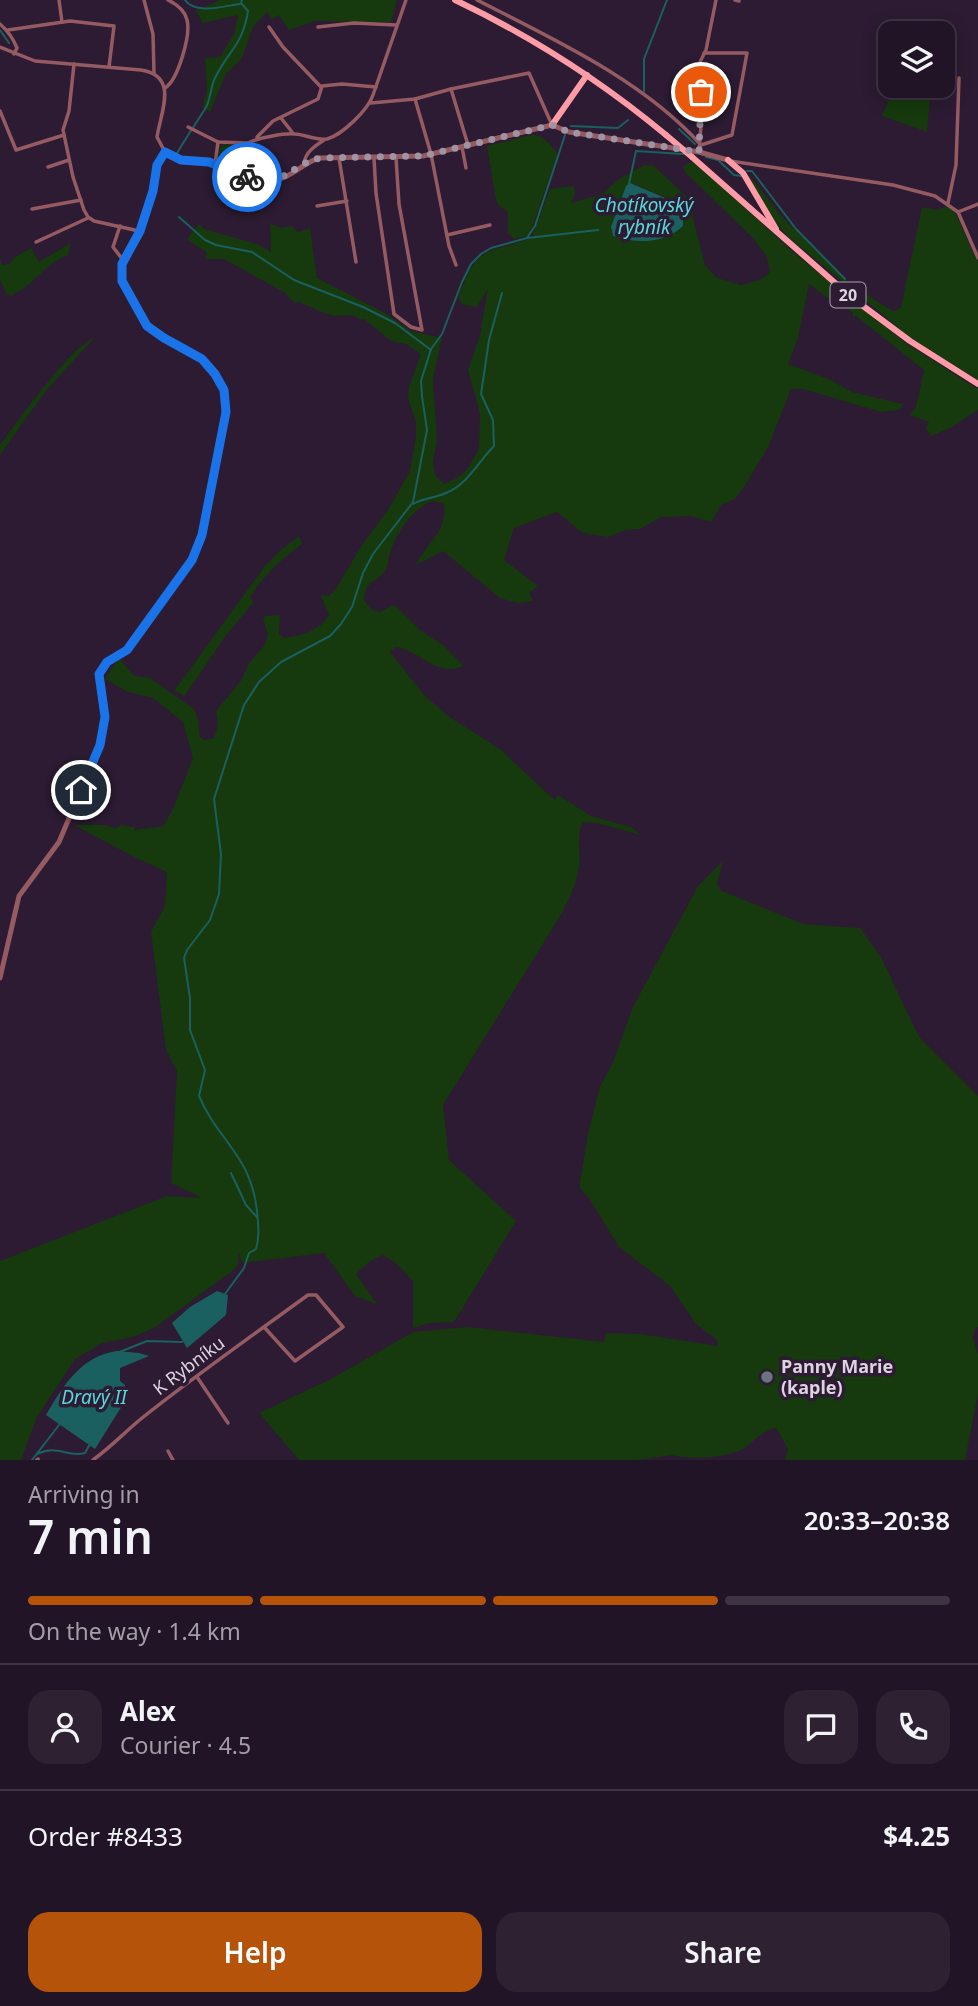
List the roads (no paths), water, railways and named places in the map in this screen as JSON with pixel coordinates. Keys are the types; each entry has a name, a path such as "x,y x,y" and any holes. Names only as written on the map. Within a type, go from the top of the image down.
{"main road":[{"name":"20","path":"455,0 519,33 587,75 666,135 788,244 881,320 978,384"},
{"path":"552,125 587,75"},
{"path":"728,160 743,173 768,218 788,244"}],"street":[{"path":"59,0 62,22"},
{"path":"144,0 153,34 154,72"},
{"path":"164,88 174,79 188,29 184,14 177,4 168,0"},
{"path":"304,164 304,158 309,152 345,127 371,103 406,0"},
{"path":"477,0 530,26 605,69 656,104 701,145"},
{"path":"699,152 699,62 704,53 716,0"},
{"path":"8,30 83,21 114,26 109,67"},
{"path":"318,27 354,23 396,25"},
{"path":"0,24 8,30 16,47 14,54"},
{"path":"256,139 267,126 318,100 321,94 321,87 283,47 269,27"},
{"path":"0,47 35,61 154,72 160,77 165,98 157,137 171,156"},
{"path":"701,145 732,135 747,53 704,53"},
{"path":"74,64 64,135 81,200 88,217 94,221 140,231"},
{"path":"371,103 415,99 529,73 552,125"},
{"path":"948,203 956,165 959,78"},
{"path":"321,87 342,84 376,87"},
{"path":"451,89 465,146 466,168"},
{"path":"415,99 431,154 456,265"},
{"path":"0,111 16,150 64,135"},
{"path":"281,118 292,132 325,139"},
{"path":"0,978 19,897 59,842 100,745 105,717 99,674 107,662 127,650 192,560 197,548 202,535 226,412 224,390 202,359 151,330 142,320 122,281 121,268 140,231 153,191 157,165 171,156 215,164 241,176 274,180 320,158 396,158 431,154 552,125 569,132 893,185 929,194 948,203 958,212 978,258"},
{"path":"190,128 218,142 248,143 256,139 285,136 292,132"},
{"path":"215,164 218,142"},
{"path":"241,176 248,143"},
{"path":"339,158 356,262"},
{"path":"374,158 376,194 394,314 411,327 422,330 398,196 396,158"},
{"path":"48,167 69,160"},
{"path":"32,209 81,200"},
{"path":"317,206 347,201"},
{"path":"958,212 978,204"},
{"path":"36,242 88,217"},
{"path":"447,234 490,225"},
{"path":"120,226 113,247 124,261"},
{"name":"K Rybníku","path":"93,1460 140,1419 264,1327 308,1295 316,1295 343,1327 298,1360 292,1360 264,1327"},
{"path":"197,1377 228,1423"},
{"path":"224,1416 229,1412"},
{"path":"168,1451 173,1460"}],"water":[{"name":"Chotíkovský rybník","path":"630,183 675,202 683,211 683,226 676,232 650,241 613,236 611,227 626,186"},
{"path":"217,1291 228,1295 226,1315 187,1348 172,1323 190,1307"},
{"name":"Dravý II","path":"117,1351 149,1356 120,1368 120,1381 125,1385 125,1401 95,1449 46,1415 74,1374 93,1359"}],"waterway":[{"path":"185,0 190,5 203,8 240,4"},
{"path":"176,155 207,105 215,78 243,32 248,11 241,3 242,0"},
{"path":"644,92 644,59 667,0"},
{"path":"0,30 9,43"},
{"path":"571,126 618,128 628,120"},
{"path":"679,129 695,144"},
{"path":"527,238 535,226 565,135"},
{"path":"629,184 636,151 683,154"},
{"path":"706,157 718,160 734,175 741,176"},
{"path":"747,171 752,171 796,229 845,279"},
{"path":"179,217 205,240 216,245 252,252 294,280 363,307 395,323 431,350"},
{"path":"225,1294 244,1268 249,1253 256,1249 257,1211 254,1192 241,1162 199,1096 205,1070 190,1030 190,998 184,958 210,920 219,894 221,854 214,799 244,705 259,682 281,662 330,636 341,624 352,607 363,573 373,554 413,502 427,430 421,381 431,349 442,334 471,264 491,248 527,238 598,230"},
{"path":"413,504 454,489 494,446 493,420 481,394 489,340 502,293"},
{"path":"231,1173 246,1205 257,1217"},
{"path":"117,1353 147,1341 182,1342"},
{"path":"32,1460 59,1425"},
{"path":"37,1454 51,1450 85,1453 90,1444"}],"place":[{"name":"Panny Marie (kaple)","path":"767,1377"}]}
